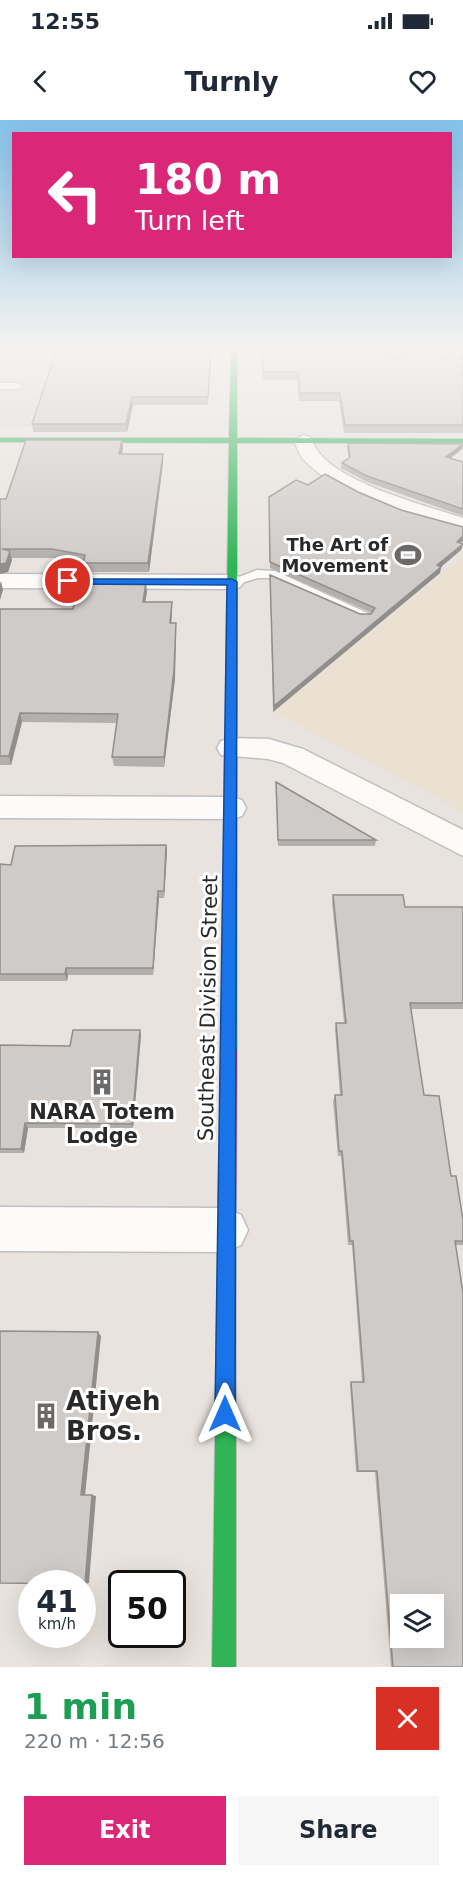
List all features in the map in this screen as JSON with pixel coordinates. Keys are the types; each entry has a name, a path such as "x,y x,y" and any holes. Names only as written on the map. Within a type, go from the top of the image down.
{"main road":[{"name":"Southeast Division Street","path":"224,1667 234,421"},
{"path":"0,440 463,441"}],"street":[{"path":"303,441 305,451 317,464 343,481 463,525"},
{"path":"0,581 232,582"},
{"path":"231,748 269,748 286,753 463,844"},
{"path":"0,807 231,808"},
{"path":"0,1229 226,1230"}],"lane":[{"path":"232,582 257,574 271,574 365,615"}],"shaded area":[{"path":"0,421 87,421 84,427 0,427"},
{"path":"463,556 463,812 274,712"}],"building":[{"path":"33,421 127,421 126,424 32,424"},
{"path":"344,421 463,421 463,425 345,425"},
{"path":"26,440 122,440 119,454 163,454 148,563 83,563 85,555 52,549 2,549 10,551 6,563 0,564 0,499 6,499"},
{"path":"348,443 463,444 446,457 463,462 463,509 367,476 342,463 350,457"},
{"path":"325,474 358,492 401,510 463,527 463,536 457,542 463,544 437,565 441,567 274,706 270,575 360,614 371,614 375,608 270,562 269,497 296,480 308,485"},
{"path":"79,581 146,582 143,602 172,602 170,623 176,623 174,670 164,757 112,757 118,714 20,713 9,756 0,756 0,609 73,609"},
{"path":"276,782 376,840 278,840"},
{"path":"166,845 164,891 158,891 153,968 66,968 65,974 0,974 0,864 11,865 15,846"},
{"path":"333,895 403,895 405,907 463,907 463,1003 410,1003 424,1095 439,1096 451,1176 456,1176 463,1220 463,1241 455,1241 463,1293 463,1667 393,1667 391,1648 444,1648 444,1594 390,1594 390,1630 377,1471 358,1471 351,1382 364,1382 353,1241 350,1241 342,1151 339,1151 335,1095 342,1095 336,1023 346,1023"},
{"path":"73,1030 140,1030 132,1124 25,1123 21,1149 0,1149 0,1045 70,1046"},
{"name":"Atiyeh Bros.","path":"0,1331 98,1332 81,1495 92,1495 86,1570 18,1570 18,1583 0,1583"}],"traffic: fast":[{"path":"229,1050 233,421"},
{"path":"0,440 463,441"},
{"path":"224,1667 227,1212"}],"traffic: jam":[{"path":"227,1212 229,1050"}],"place":[{"name":"The Art of Movement","path":"408,555"},
{"name":"NARA Totem Lodge","path":"102,1082"},
{"name":"Atiyeh Bros.","path":"46,1416"}],"route":[{"path":"68,581 232,582 225,1414"}]}
